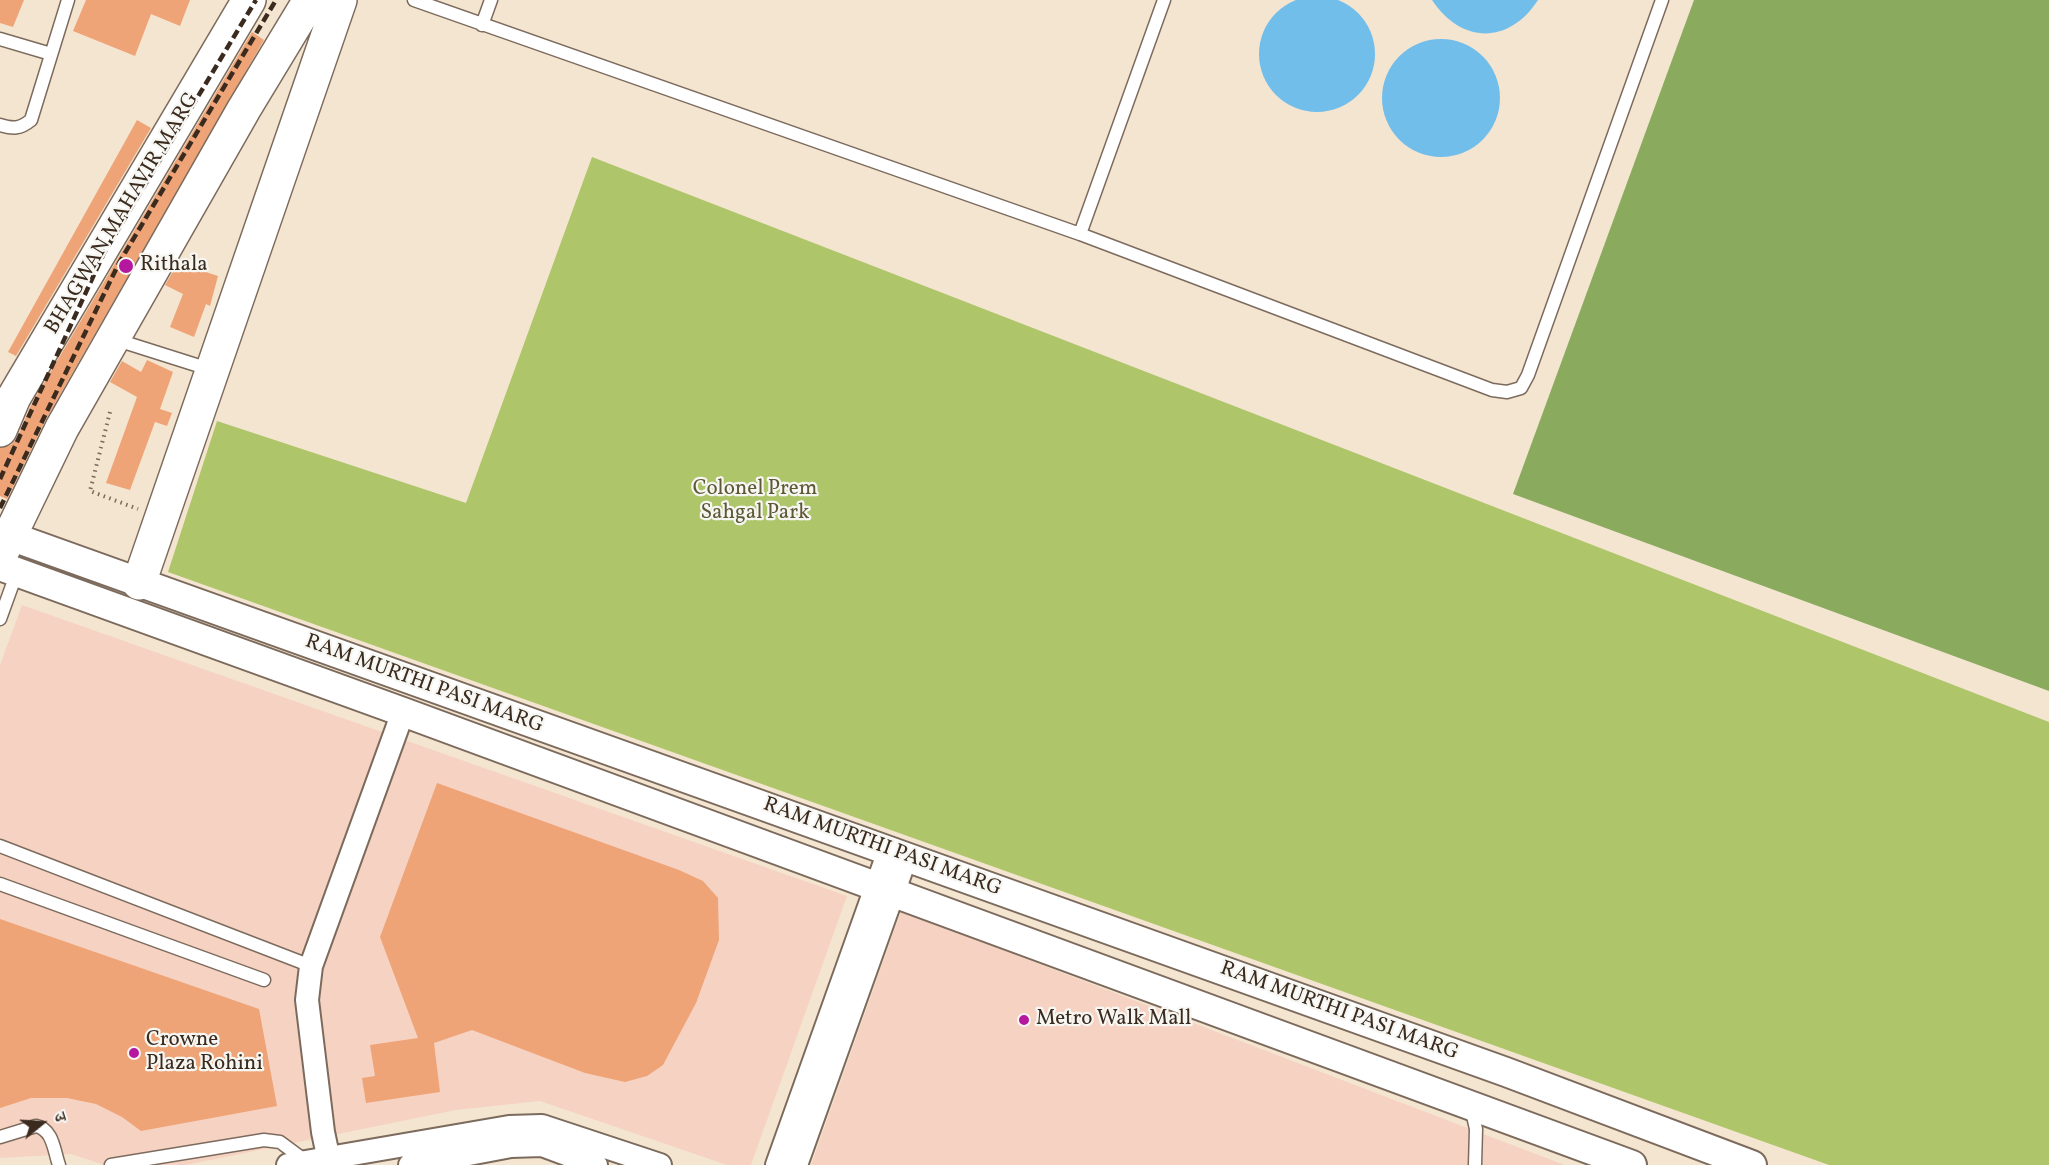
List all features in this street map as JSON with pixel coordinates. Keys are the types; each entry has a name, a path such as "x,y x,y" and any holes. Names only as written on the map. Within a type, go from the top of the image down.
{"main road":[{"name":"BHAGWAN MAHAVIR MARG","path":"0,430 14,397 249,0"},
{"path":"7,558 62,428 310,0"},
{"path":"139,583 340,0"}],"street":[{"name":"RAM MURTHI PASI MARG","path":"7,558 139,583 1506,1072 1752,1165"},
{"name":"RAM MURTHI PASI MARG","path":"7,558 403,712 1632,1165"},
{"path":"403,712 311,966 307,1000 313,1162 509,1127 542,1126 660,1165"},
{"path":"777,1165 898,854"},
{"path":"796,1165 884,891"},
{"path":"410,1165 510,1146 542,1145 596,1165"}],"lane":[{"path":"0,125 13,129 24,126 31,120 68,0"},
{"path":"414,0 1080,234 1492,390 1507,393 1521,388 1528,375 1662,0"},
{"path":"482,25 491,0"},
{"path":"1080,234 1164,0"},
{"path":"0,39 51,54"},
{"path":"113,339 212,370"},
{"path":"0,619 7,558"},
{"path":"0,846 311,966"},
{"path":"0,884 264,980"},
{"path":"1471,1105 1476,1129 1475,1165"},
{"path":"0,1137 36,1126 42,1127 49,1135 59,1165"},
{"path":"111,1165 264,1140 280,1142 313,1162"}],"path":[{"path":"110,412 90,491 161,517"}],"shaded area":[{"path":"22,605 847,896 751,1165 727,1165 540,1101 456,1110 186,1165 104,1165 71,1154 0,1158 0,665"},
{"name":"Metro Walk Mall","path":"901,911 1470,1129 1565,1165 811,1165"}],"green space":[{"path":"1694,0 2049,0 2049,691 1513,494"},
{"name":"Colonel Prem Sahgal Park","path":"592,157 2049,722 2049,1165 1829,1165 168,572 217,421 466,503"}],"water":[{"path":"1317,-4 1339,0 1358,13 1371,32 1375,54 1371,76 1358,95 1339,108 1317,112 1295,108 1276,95 1263,76 1259,54 1263,32 1276,13 1295,0"},
{"path":"1432,0 1538,0 1526,15 1513,25 1499,31 1485,33 1471,31 1457,25"},
{"path":"1441,39 1474,49 1490,65 1500,98 1490,131 1474,147 1441,157 1408,147 1392,131 1382,98 1392,65 1408,49"}],"building":[{"path":"0,0 24,0 13,27 0,23"},
{"path":"86,0 190,0 180,26 151,14 135,56 73,31"},
{"path":"252,32 264,40 46,419 7,499 0,496 0,448 11,445 17,438 31,405"},
{"path":"137,120 151,128 16,356 8,352"},
{"path":"178,263 218,276 210,306 206,304 194,337 170,327 183,294 165,285"},
{"path":"147,360 173,372 160,409 172,413 167,426 155,422 130,490 106,483 137,397 110,382 122,361 141,372"},
{"path":"437,783 679,870 703,881 718,898 719,940 696,1003 663,1065 647,1076 625,1082 585,1073 472,1030 434,1043 440,1092 366,1103 362,1078 375,1076 370,1045 418,1038 380,937"},
{"name":"Crowne Plaza Rohini","path":"0,919 259,1009 277,1106 141,1131 122,1117 96,1104 67,1098 31,1098 0,1108"}],"railway":[{"path":"0,479 104,253 256,0"},
{"path":"0,508 119,263 276,0"}],"place":[{"name":"Rithala","path":"126,266"},
{"name":"Metro Walk Mall","path":"1024,1020"},
{"name":"Crowne Plaza Rohini","path":"134,1053"}]}
